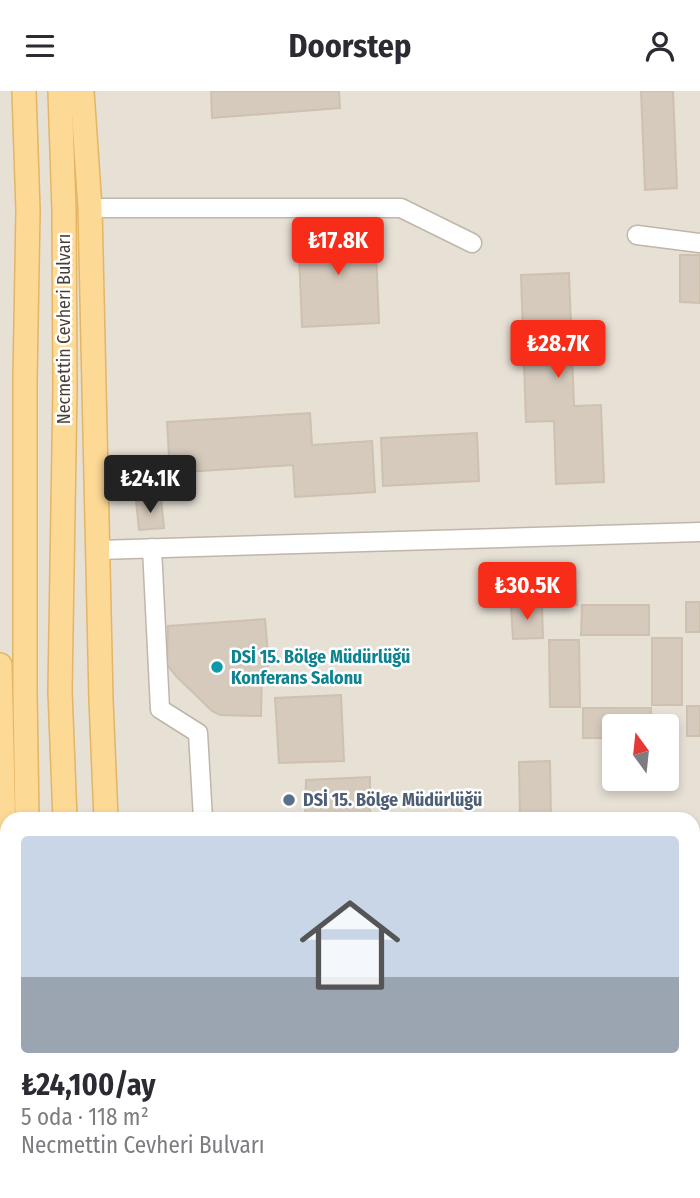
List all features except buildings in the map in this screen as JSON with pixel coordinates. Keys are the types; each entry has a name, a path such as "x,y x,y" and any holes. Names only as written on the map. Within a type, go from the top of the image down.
{"main road":[{"name":"Necmettin Cevheri Bulvarı","path":"24,91 28,210 24,666 27,812"},
{"name":"Necmettin Cevheri Bulvarı","path":"60,91 65,388 60,691 65,812"},
{"path":"82,91 90,208 106,812"},
{"path":"0,665 3,812"}],"street":[{"path":"90,208 401,208 472,243"},
{"path":"637,235 700,243"},
{"path":"98,550 700,532"},
{"path":"152,548 160,709 198,733 203,812"}],"shaded area":[{"path":"0,91 700,91 700,812 0,812"}],"place":[{"name":"DSİ 15. Bölge Müdürlüğü Konferans Salonu","path":"217,667"},
{"name":"DSİ 15. Bölge Müdürlüğü","path":"289,800"}]}
